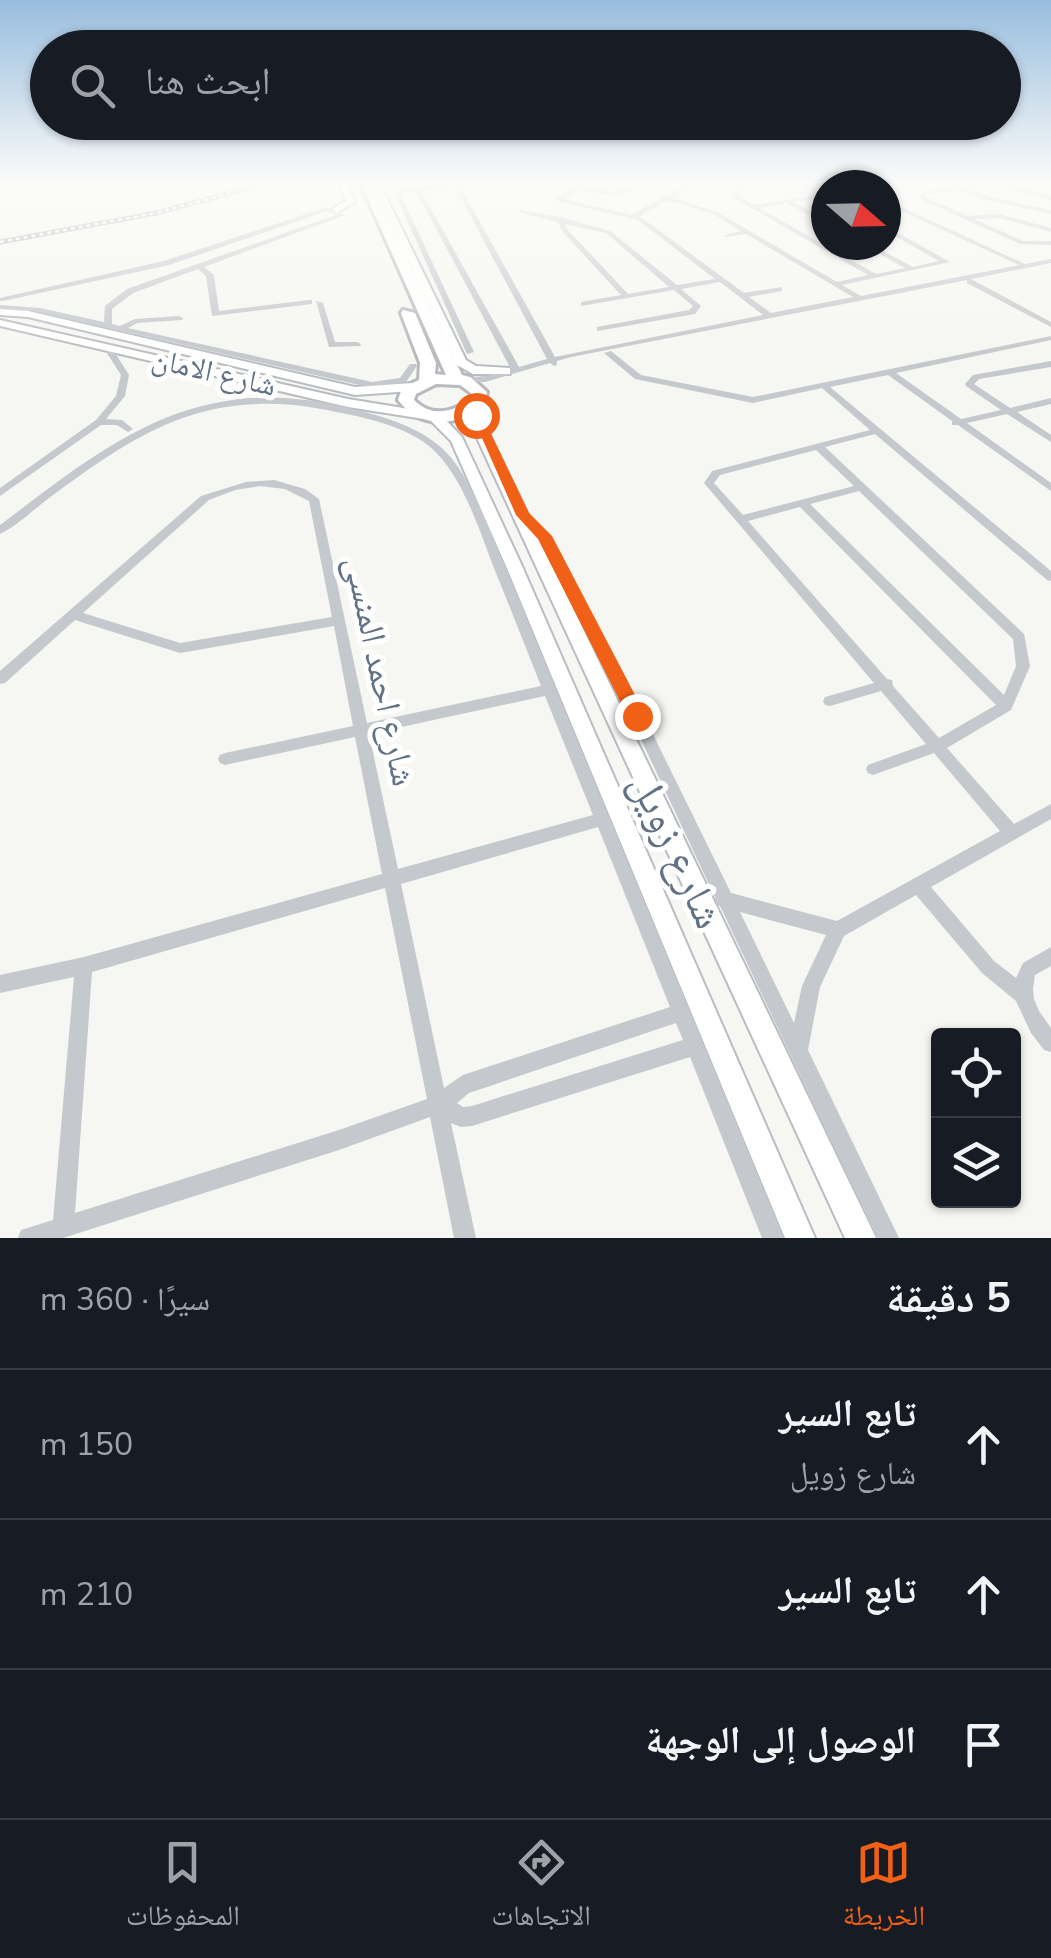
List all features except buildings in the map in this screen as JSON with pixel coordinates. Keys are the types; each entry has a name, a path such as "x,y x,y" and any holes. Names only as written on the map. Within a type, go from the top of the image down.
{"highway":[{"path":"379,242 427,359 420,384 407,404 432,416 461,414 477,402 477,388 460,380 420,384"},
{"path":"394,242 414,293 460,380"},
{"path":"414,293 438,318"}],"street":[{"path":"1,304 128,275 243,242"},
{"path":"113,330 107,311 130,295 279,242"},
{"path":"400,242 465,366 513,370"},
{"path":"420,242 470,352"},
{"path":"445,242 513,370"},
{"path":"487,242 553,361"},
{"path":"575,242 628,297"},
{"path":"600,329 696,309 620,242"},
{"path":"671,242 770,316"},
{"path":"765,242 859,298"},
{"path":"814,242 875,276"},
{"path":"836,284 946,260 912,242"},
{"path":"964,242 1006,263"},
{"path":"1020,242 1051,243"},
{"path":"896,260 912,269"},
{"path":"613,350 810,311 1006,263 1051,263"},
{"path":"460,380 1051,263"},
{"path":"202,268 210,275 216,314 314,302 332,345 357,344"},
{"path":"584,304 722,278"},
{"path":"970,281 1051,325"},
{"path":"742,296 778,288"},
{"name":"شارع الامان","path":"1,304 355,391 420,384"},
{"path":"0,493 99,422 124,385 122,365 101,346 113,330 135,322 179,318"},
{"name":"شارع الامان","path":"0,324 295,393 432,416"},
{"path":"113,330 372,385 403,380 413,366"},
{"path":"697,388 758,392 1051,336"},
{"path":"613,350 638,378 753,400 974,352"},
{"path":"1051,364 969,381 974,391 1051,439"},
{"path":"477,402 494,382 513,370"},
{"path":"891,373 955,423 1051,488"},
{"path":"825,387 1051,577"},
{"path":"0,530 102,454 159,420 232,401 295,393"},
{"path":"0,519 128,429 210,400 295,393 414,430 451,460 479,516 602,819 638,881 680,1013 773,1238"},
{"path":"955,423 1051,400"},
{"name":"شارع زويل","path":"477,402 478,425 543,563 627,719 861,1238"},
{"name":"شارع زويل","path":"432,416 456,440 514,566 638,881 800,1238"},
{"path":"99,422 119,422 128,429"},
{"path":"877,431 712,474 709,483 887,684 1012,833"},
{"path":"818,446 1019,637 1023,666 1006,706 939,746 873,768"},
{"name":"شارع احمد المنسى","path":"0,679 190,508 221,490 269,482 291,486 314,499 465,1238"},
{"path":"741,519 861,487"},
{"path":"802,502 1006,706"},
{"path":"498,534 517,538 526,521 544,536 627,719 723,899 888,1238"},
{"path":"514,566 530,559 543,563"},
{"path":"72,614 180,648 337,621"},
{"path":"830,701 887,684"},
{"path":"224,758 547,690"},
{"path":"798,1053 811,986 838,930 1051,811"},
{"path":"0,984 84,966 392,875 602,819"},
{"path":"918,886 988,967 1023,995"},
{"path":"723,899 838,930"},
{"path":"1051,956 1029,968 1023,995 1028,1011 1051,1043"},
{"path":"63,1226 84,966"},
{"path":"29,1238 339,1140 440,1104 463,1086 680,1013"},
{"path":"440,1104 461,1116 472,1116 695,1046"}],"route":[{"path":"476,415 523,515 544,536 637,716"}]}
